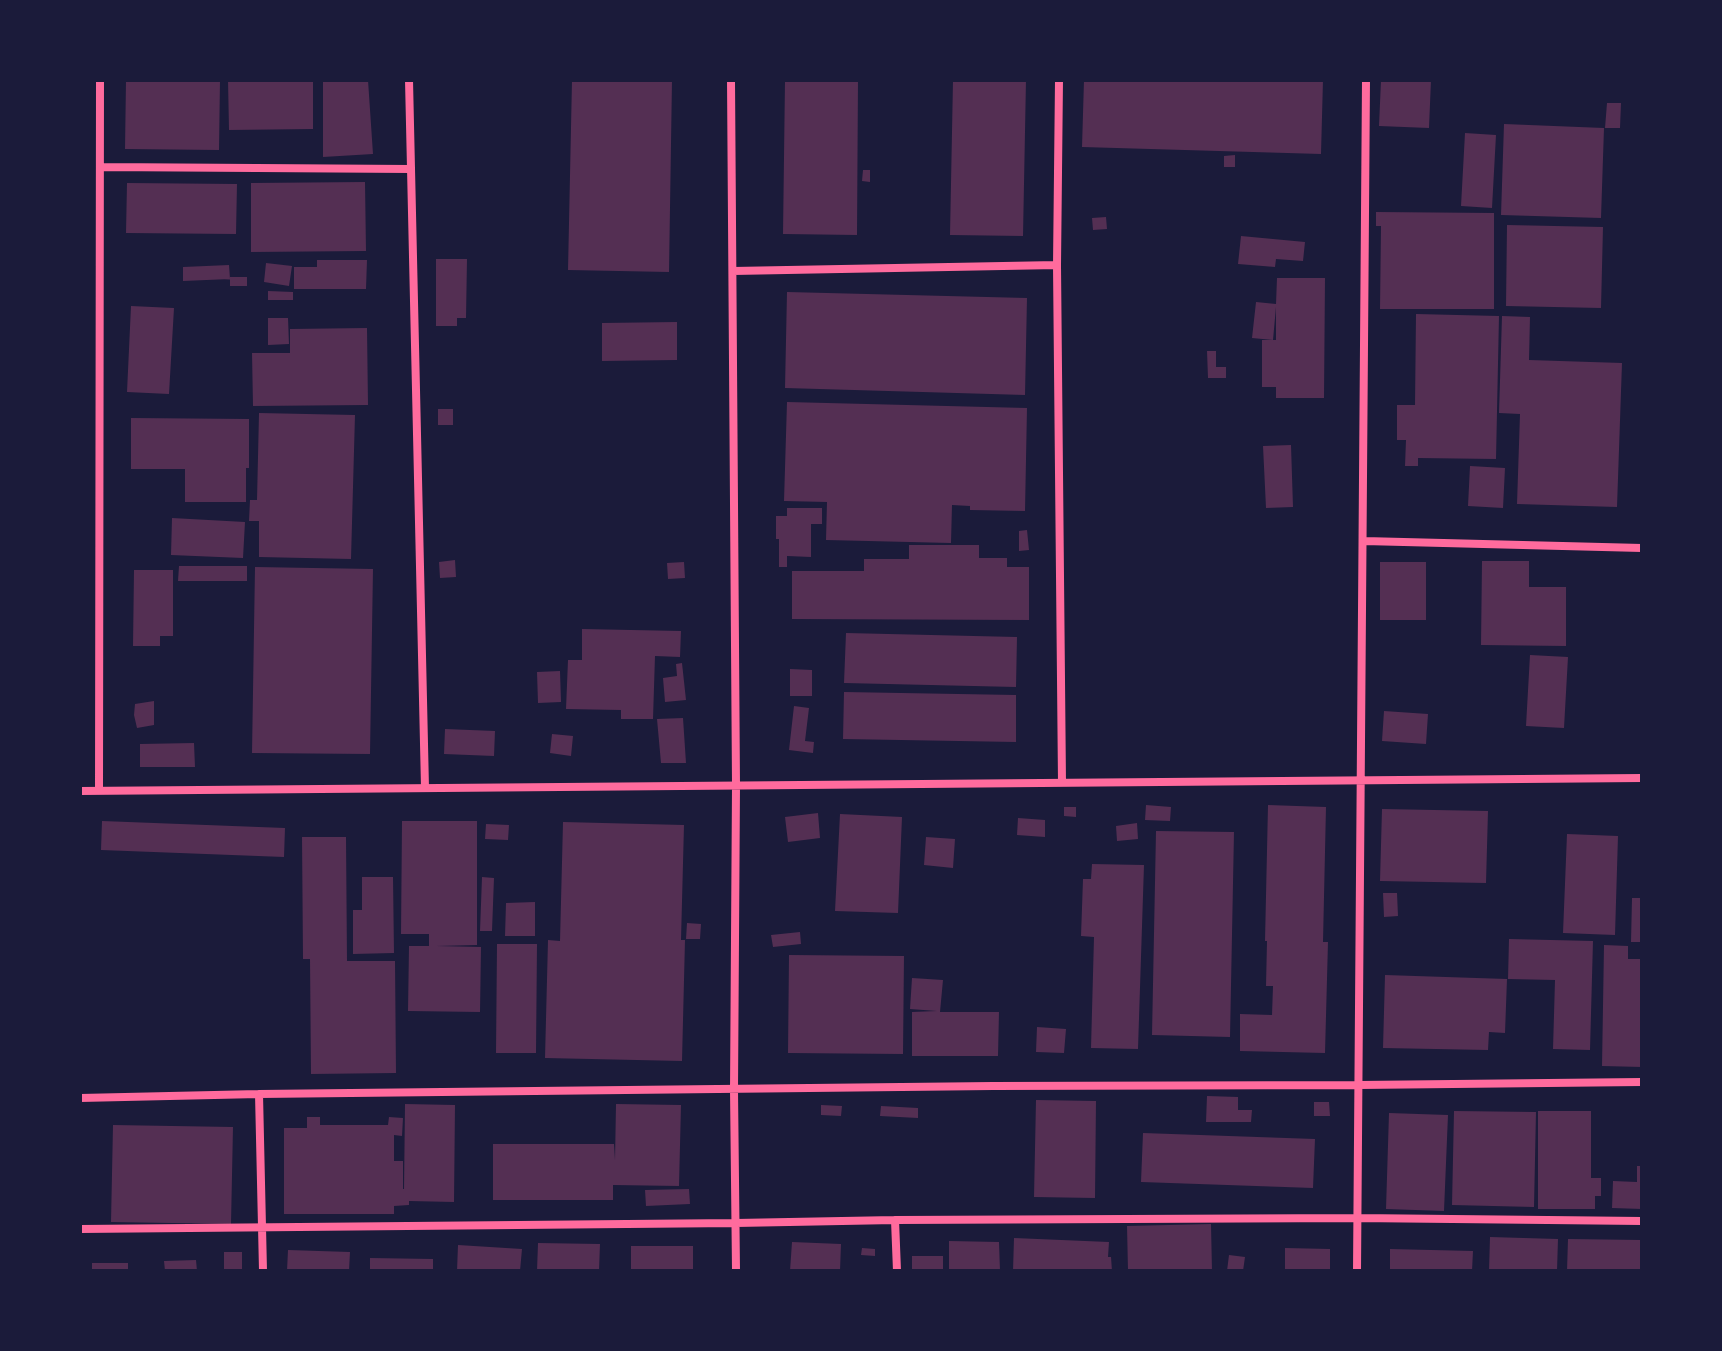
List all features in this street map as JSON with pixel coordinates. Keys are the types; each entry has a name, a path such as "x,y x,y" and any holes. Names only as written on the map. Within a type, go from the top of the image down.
{"street":[{"path":"99,791 100,80"},
{"path":"409,80 425,788"},
{"path":"731,80 736,1271"},
{"path":"1059,80 1057,265 1062,783"},
{"path":"1357,1271 1366,80"},
{"path":"101,167 411,169"},
{"path":"733,271 1057,265"},
{"path":"1364,541 1642,548"},
{"path":"80,791 1642,778"},
{"path":"80,1098 1009,1086 1642,1082"},
{"path":"259,1094 263,1271"},
{"path":"80,1229 895,1220 1357,1218 1642,1221"},
{"path":"895,1220 897,1271"}],"building":[{"path":"126,80 220,80 219,150 125,149"},
{"path":"228,80 313,80 313,129 229,130"},
{"path":"323,80 368,80 373,154 323,157"},
{"path":"572,80 672,80 669,272 568,270"},
{"path":"785,80 858,80 857,235 783,234"},
{"path":"953,80 1026,80 1023,236 950,235"},
{"path":"1084,80 1323,80 1321,154 1082,147"},
{"path":"1381,80 1431,80 1429,128 1379,126"},
{"path":"1607,103 1621,103 1620,128 1605,128"},
{"path":"1504,124 1604,128 1601,218 1501,215"},
{"path":"1465,133 1496,135 1492,208 1461,206"},
{"path":"1235,155 1235,167 1224,167 1224,156"},
{"path":"863,170 870,170 870,182 862,181"},
{"path":"365,182 366,251 251,252 251,183"},
{"path":"127,183 237,184 236,234 126,233"},
{"path":"1376,212 1494,213 1494,309 1380,309 1381,226 1376,226"},
{"path":"1106,217 1107,229 1093,230 1092,218"},
{"path":"1507,225 1603,227 1601,308 1506,306"},
{"path":"1241,236 1305,242 1303,261 1276,259 1275,267 1238,264"},
{"path":"436,259 467,259 466,318 457,318 457,326 436,326"},
{"path":"317,260 367,260 366,289 294,289 294,267 317,267"},
{"path":"266,263 292,266 289,286 264,282"},
{"path":"229,265 230,279 183,281 183,267"},
{"path":"230,277 247,277 247,286 230,286"},
{"path":"1277,278 1325,278 1324,398 1276,398 1276,387 1262,387 1262,340 1273,340 1252,338 1256,302 1276,304","holes":["1276,307 1276,340 1273,340"]},
{"path":"268,291 293,292 293,300 268,300"},
{"path":"787,292 1027,298 1025,395 785,388"},
{"path":"131,306 174,308 169,394 127,392"},
{"path":"1416,314 1499,316 1496,459 1418,458 1418,466 1405,466 1406,440 1397,440 1397,405 1415,405"},
{"path":"1502,316 1530,317 1529,360 1622,363 1617,507 1517,504 1520,414 1499,413"},
{"path":"268,318 288,318 289,344 268,345"},
{"path":"677,322 677,360 602,361 602,323"},
{"path":"367,328 368,405 253,406 252,353 290,353 290,329"},
{"path":"1207,351 1216,351 1216,367 1226,367 1226,378 1208,378"},
{"path":"787,402 1027,408 1025,511 970,510 970,506 952,505 951,543 826,540 827,502 784,501"},
{"path":"438,409 453,409 453,425 438,425"},
{"path":"259,413 355,415 351,559 259,557 259,521 249,521 250,500 257,500"},
{"path":"131,418 249,419 246,502 185,502 185,469 131,469"},
{"path":"1291,445 1293,507 1266,508 1263,446"},
{"path":"1470,466 1505,468 1503,508 1468,506"},
{"path":"787,508 822,508 822,524 811,524 811,557 787,556 787,567 779,567 776,516 787,516"},
{"path":"172,518 245,522 243,558 171,555"},
{"path":"1027,530 1029,550 1019,551 1019,531"},
{"path":"909,545 979,545 979,558 1007,558 1007,567 1029,567 1029,620 792,619 792,571 864,571 864,559 909,559"},
{"path":"455,560 456,577 440,578 439,562"},
{"path":"1482,561 1529,561 1529,587 1566,587 1566,646 1481,645"},
{"path":"684,562 685,578 668,579 667,563"},
{"path":"1380,562 1426,562 1426,620 1380,620"},
{"path":"179,566 247,566 247,581 178,581"},
{"path":"255,567 373,569 370,754 252,753"},
{"path":"134,570 173,570 173,636 160,636 160,646 133,646"},
{"path":"582,629 681,631 680,657 655,656 653,719 621,719 621,710 566,709 568,660 582,660"},
{"path":"846,633 1017,637 1016,687 844,683"},
{"path":"1530,655 1568,657 1564,728 1526,726"},
{"path":"682,663 686,700 665,702 663,678 677,676 676,664"},
{"path":"790,669 812,670 812,696 790,696"},
{"path":"560,671 561,702 538,703 537,672"},
{"path":"844,692 1016,695 1016,742 843,739"},
{"path":"154,701 154,725 137,728 135,704"},
{"path":"794,706 809,708 805,741 814,742 813,753 789,750"},
{"path":"1384,711 1428,714 1426,744 1382,741"},
{"path":"683,718 686,763 661,763 657,719"},
{"path":"445,729 495,731 494,756 444,754"},
{"path":"552,734 573,736 571,756 550,753"},
{"path":"194,743 195,767 140,767 140,744"},
{"path":"1146,805 1171,807 1170,821 1145,820"},
{"path":"1268,805 1326,807 1323,942 1328,942 1325,1053 1240,1051 1240,1014 1272,1015 1273,986 1266,986 1265,941"},
{"path":"1064,807 1076,807 1076,817 1064,816"},
{"path":"1382,809 1488,811 1486,883 1380,881"},
{"path":"818,813 820,838 788,842 785,817"},
{"path":"840,814 902,817 898,913 835,911"},
{"path":"1018,818 1045,820 1045,837 1017,835"},
{"path":"102,821 285,828 284,857 101,850"},
{"path":"402,821 477,821 477,945 436,946 481,947 480,1012 408,1011 409,946 429,946 429,934 401,934"},
{"path":"563,822 684,825 682,1061 545,1058 548,940 560,941"},
{"path":"1137,823 1138,839 1117,841 1116,826"},
{"path":"486,824 509,825 508,840 485,839"},
{"path":"1156,831 1234,832 1230,1037 1152,1035"},
{"path":"1567,834 1618,836 1615,935 1563,933"},
{"path":"302,837 346,837 347,961 395,961 396,1073 311,1074 310,959 303,959"},
{"path":"926,837 955,839 953,868 924,865"},
{"path":"1092,864 1144,865 1138,1049 1091,1048 1094,937 1081,936 1083,879 1091,879"},
{"path":"362,877 393,877 394,953 353,954 353,910 362,910"},
{"path":"482,877 494,878 492,931 480,931"},
{"path":"1383,893 1397,893 1398,916 1384,917"},
{"path":"1632,898 1642,898 1642,942 1631,942"},
{"path":"535,902 535,936 505,936 506,903"},
{"path":"687,923 701,924 700,939 686,939"},
{"path":"800,932 801,944 773,947 771,935"},
{"path":"1509,939 1593,941 1590,1050 1553,1049 1555,980 1508,979"},
{"path":"497,944 537,944 536,1053 496,1053"},
{"path":"1604,945 1628,946 1628,959 1642,959 1642,1067 1602,1066"},
{"path":"789,955 904,956 903,1054 788,1053"},
{"path":"1385,975 1507,979 1505,1033 1489,1032 1488,1050 1383,1048"},
{"path":"912,978 943,980 940,1012 999,1012 998,1056 912,1056 912,1012 937,1011 910,1009"},
{"path":"1037,1027 1066,1029 1064,1053 1036,1052"},
{"path":"1207,1096 1238,1097 1238,1110 1252,1110 1251,1122 1206,1122"},
{"path":"1036,1100 1096,1101 1095,1198 1034,1197"},
{"path":"1314,1102 1329,1102 1330,1116 1314,1116"},
{"path":"405,1104 455,1105 454,1202 409,1201 409,1205 394,1206 394,1214 284,1214 284,1128 307,1128 307,1117 320,1117 320,1125 388,1125 389,1117 403,1118 402,1136 394,1135 394,1161 403,1161 404,1189"},
{"path":"616,1104 681,1105 679,1186 613,1185 613,1200 493,1200 493,1144 614,1144 615,1160"},
{"path":"821,1105 842,1106 841,1116 821,1115"},
{"path":"881,1106 918,1108 918,1118 880,1116"},
{"path":"1454,1111 1536,1112 1534,1207 1452,1205"},
{"path":"1538,1111 1591,1111 1591,1178 1601,1178 1601,1196 1595,1196 1595,1209 1538,1209"},
{"path":"1389,1113 1448,1115 1444,1211 1386,1209"},
{"path":"113,1125 233,1127 231,1224 111,1222"},
{"path":"1143,1133 1315,1139 1313,1188 1141,1182"},
{"path":"1637,1166 1642,1166 1642,1209 1612,1208 1613,1181 1637,1182"},
{"path":"689,1189 690,1204 646,1206 645,1190"},
{"path":"1211,1224 1212,1271 1128,1271 1127,1226"},
{"path":"1490,1237 1558,1239 1557,1271 1489,1271"},
{"path":"1014,1238 1109,1242 1108,1257 1111,1257 1112,1271 1013,1271"},
{"path":"1568,1239 1642,1240 1642,1271 1567,1271"},
{"path":"949,1241 999,1242 1000,1271 949,1271"},
{"path":"792,1242 841,1244 840,1271 790,1271"},
{"path":"538,1243 600,1244 599,1271 537,1271"},
{"path":"458,1245 522,1249 520,1271 457,1271"},
{"path":"631,1246 693,1246 693,1271 631,1271"},
{"path":"862,1248 875,1249 875,1256 861,1255"},
{"path":"1285,1248 1330,1249 1330,1271 1285,1271"},
{"path":"1390,1249 1473,1251 1472,1271 1390,1271"},
{"path":"288,1250 350,1252 349,1271 287,1271"},
{"path":"224,1252 242,1252 242,1271 224,1271"},
{"path":"1229,1255 1245,1257 1243,1271 1227,1271"},
{"path":"912,1256 943,1256 943,1271 912,1271"},
{"path":"370,1258 433,1259 433,1271 370,1271"},
{"path":"196,1260 197,1271 165,1271 164,1261"},
{"path":"92,1263 128,1263 128,1271 92,1271"}]}
